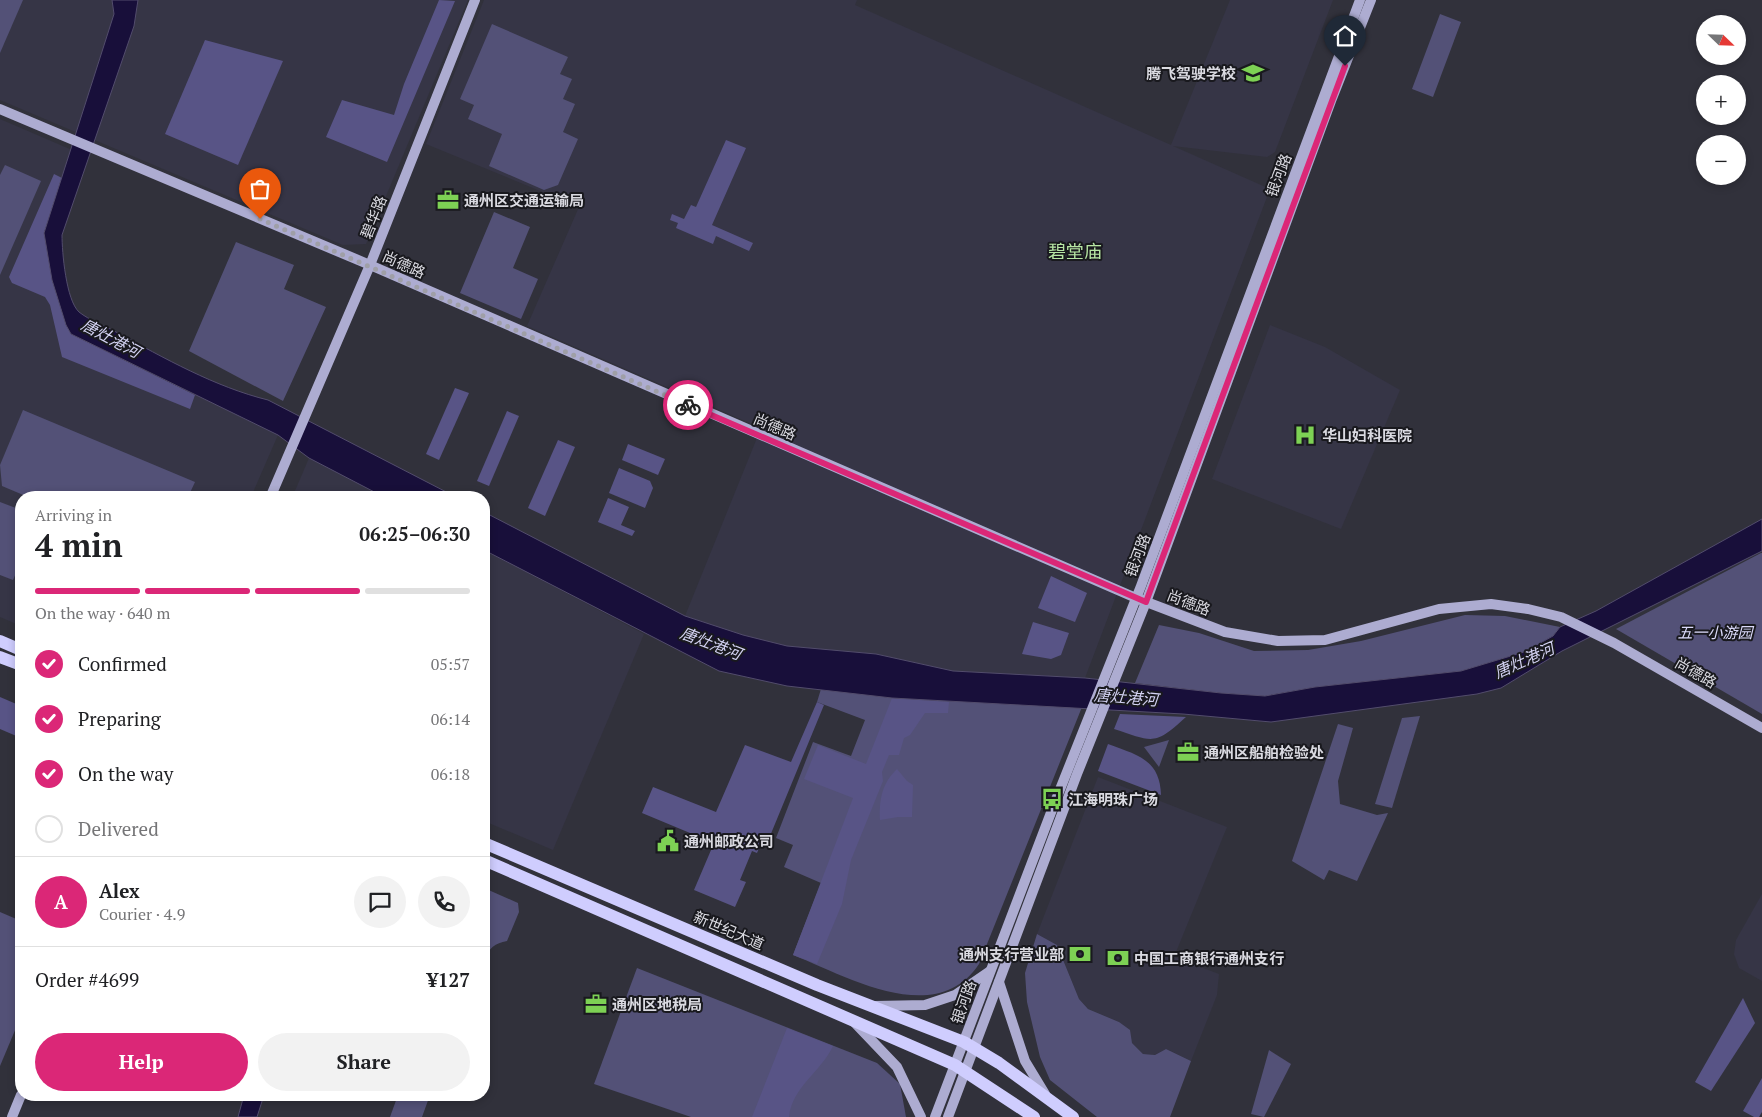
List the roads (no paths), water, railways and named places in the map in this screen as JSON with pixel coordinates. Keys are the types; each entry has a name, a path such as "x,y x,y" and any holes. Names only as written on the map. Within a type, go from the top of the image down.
{"main road":[{"name":"碧华路","path":"273,491 370,265 475,0"},
{"name":"银河路","path":"935,1117 960,1068 999,982 1118,676 1141,600 1360,0"},
{"name":"银河路","path":"969,1046 990,971 1091,713 1141,600 1371,0"},
{"name":"尚德路","path":"0,109 370,265 1141,600 1225,632 1278,641 1325,640 1439,609 1490,604 1562,617 1614,642 1762,728"},
{"path":"0,641 15,647"},
{"path":"0,656 15,662"},
{"name":"新世纪大道","path":"490,846 621,904 969,1046 999,1063 1073,1117"},
{"path":"490,863 960,1068 1034,1117"},
{"path":"870,1006 926,1005 955,995 990,971"},
{"path":"999,982 1025,1061 1045,1095"},
{"path":"852,1020 898,1066 921,1117"},
{"name":"银河路","path":"948,1117 960,1068"},
{"path":"12,1117 19,1101"}],"water":[{"name":"唐灶港河","path":"112,0 138,0 134,26 62,235 68,287 79,312 171,362 229,388 268,400 444,491 372,491 309,458 278,435 71,334 66,325 52,280 44,233 114,14"},
{"name":"唐灶港河","path":"490,515 685,616 743,635 787,646 876,654 953,671 1085,678 1265,696 1315,687 1461,671 1524,652 1553,636 1560,627 1596,611 1762,519 1762,551 1562,651 1501,688 1477,694 1271,722 1183,714 892,698 787,686 719,671 490,553"},
{"path":"242,1101 262,1101 257,1117 238,1117"}],"place":[{"name":"腾飞驾驶学校","path":"1253,73"},
{"name":"通州区交通运输局","path":"448,200"},
{"name":"华山妇科医院","path":"1305,435"},
{"name":"通州区船舶检验处","path":"1188,752"},
{"name":"江海明珠广场","path":"1052,799"},
{"name":"通州邮政公司","path":"668,841"},
{"name":"通州支行营业部","path":"1080,954"},
{"name":"中国工商银行通州支行","path":"1118,958"},
{"name":"通州区地税局","path":"596,1004"}],"district":[{"name":"碧堂庙","path":"1075,251"}],"park label":[{"name":"五一小游园","path":"1715,632"}]}
